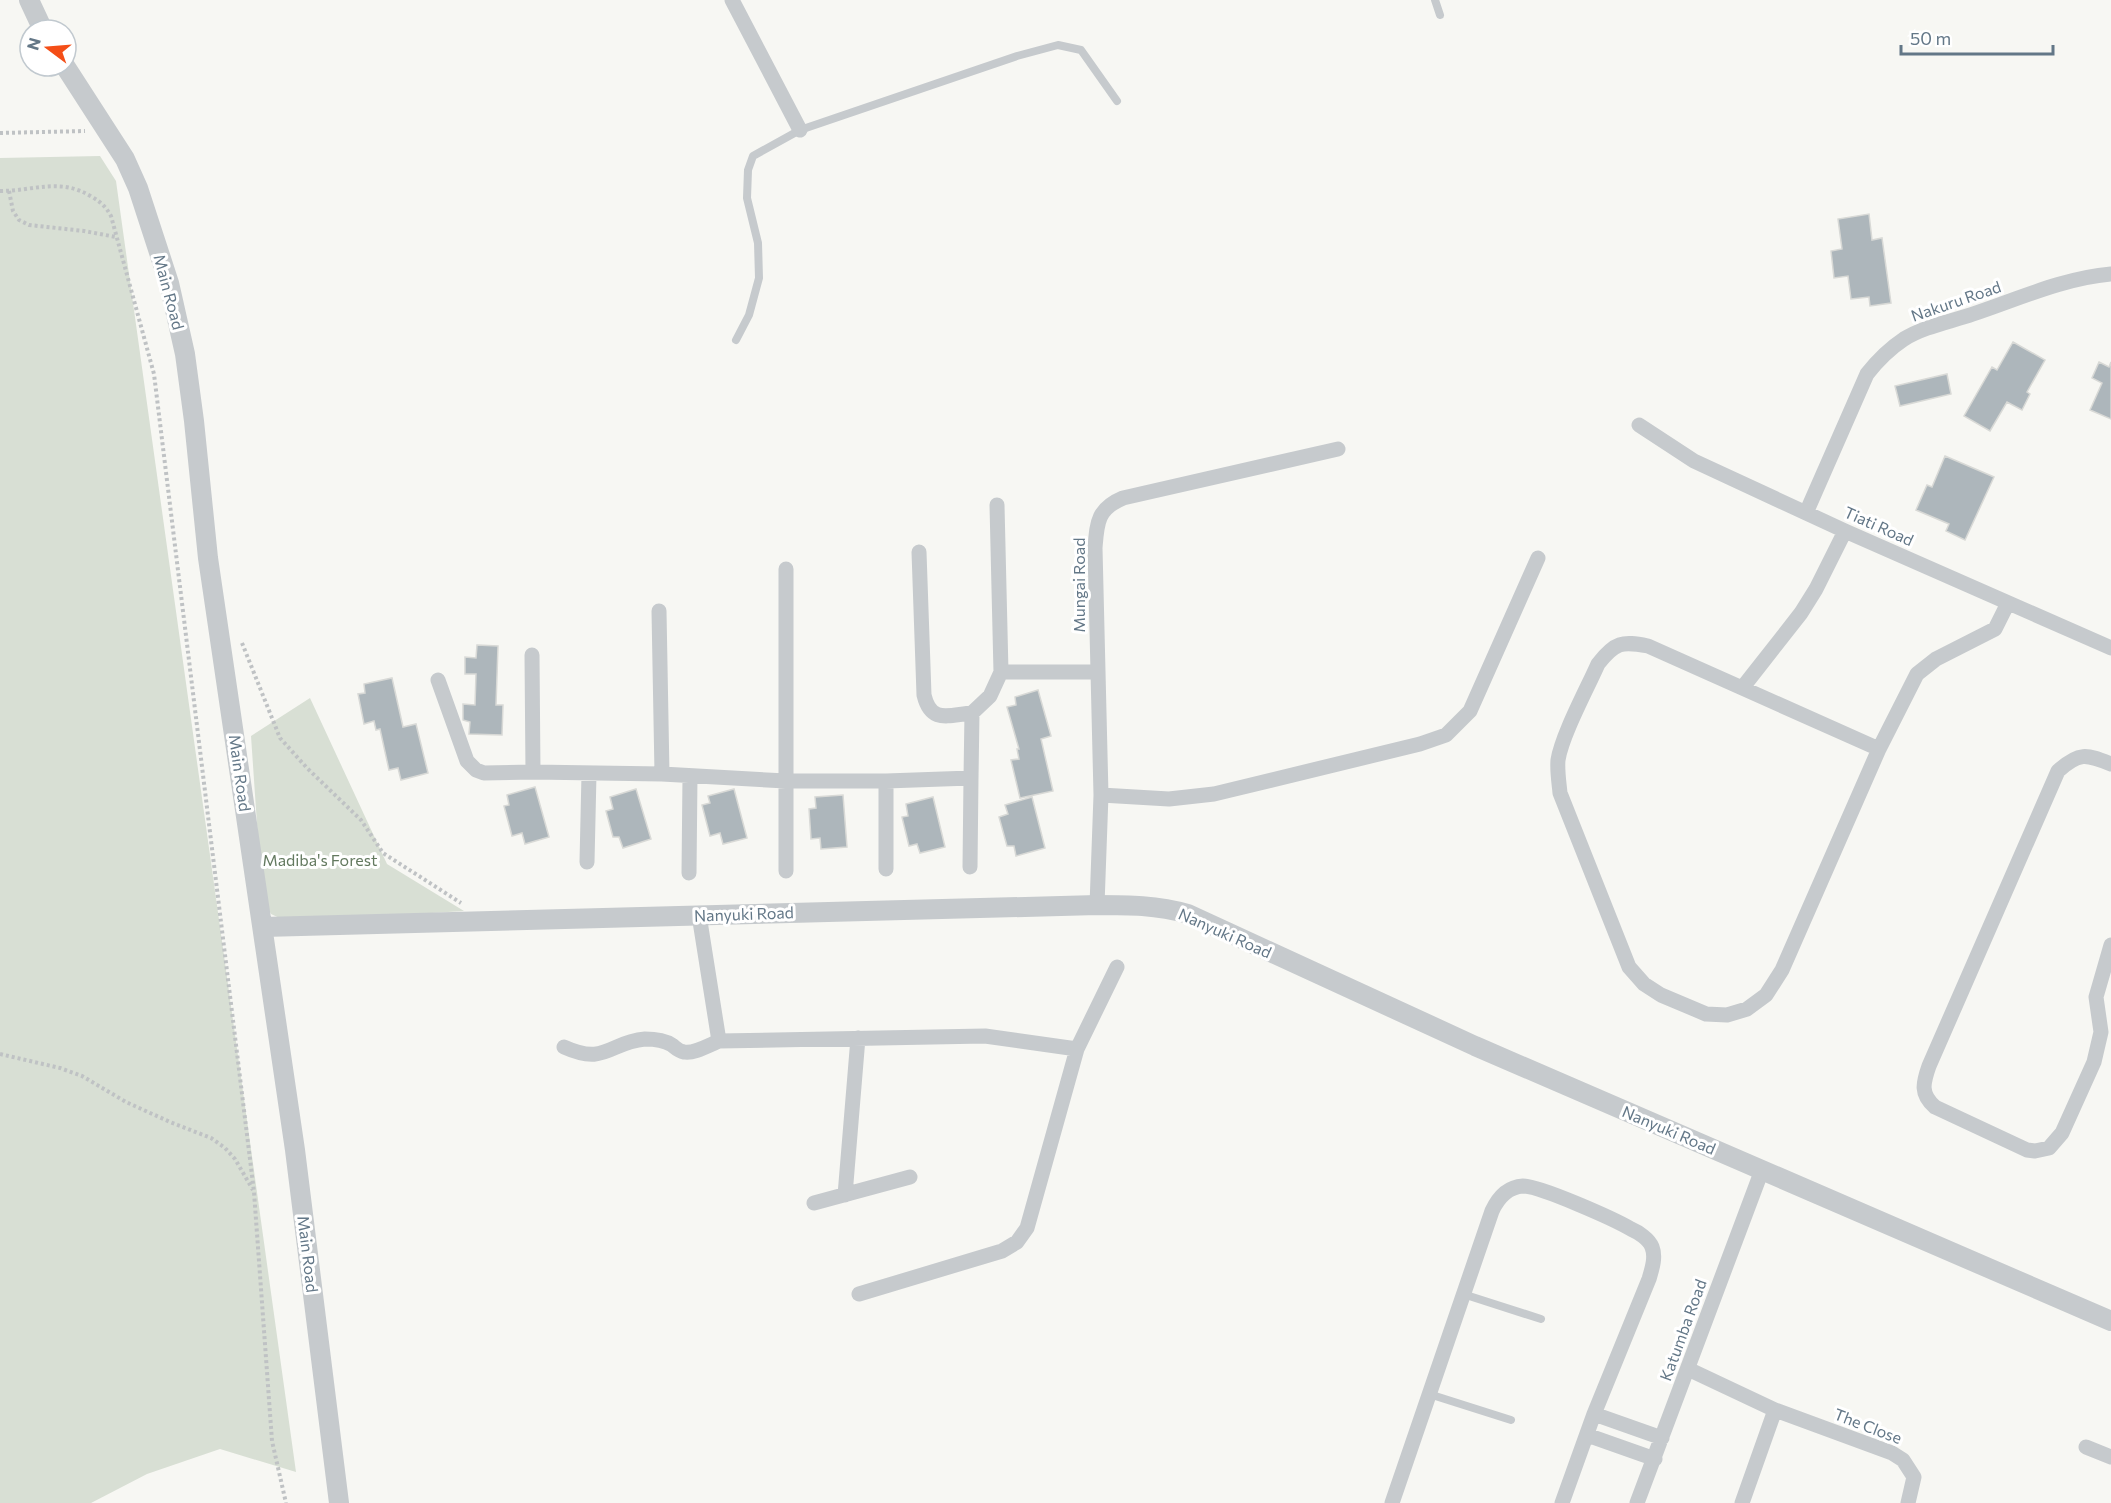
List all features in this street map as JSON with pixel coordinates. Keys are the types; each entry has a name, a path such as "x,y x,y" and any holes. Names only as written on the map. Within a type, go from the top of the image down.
{"street":[{"path":"29,0 37,18"},
{"path":"732,0 800,130"},
{"name":"Main Road","path":"73,78 125,159 138,188 169,283 185,354 208,558 295,1150 339,1503"},
{"name":"Nakuru Road","path":"1806,513 1867,374 1880,357 1904,339 1929,327 2083,278 2111,274"},
{"name":"Tiati Road","path":"1640,425 1694,461 1845,531 2111,648"},
{"name":"Mungai Road","path":"1097,904 1101,795 1095,548 1098,519 1104,509 1123,498 1338,449"},
{"path":"918,552 926,704 929,712 943,716 972,712 990,696 1000,672 998,505"},
{"path":"1743,687 1801,613 1816,589 1845,531"},
{"path":"1101,795 1170,799 1214,794 1420,744 1446,735 1470,711 1538,558"},
{"path":"786,569 786,871"},
{"path":"1879,749 1648,646 1628,643 1616,645 1598,664 1564,741 1558,759 1560,794 1629,967 1644,984 1661,995 1706,1014 1727,1015 1747,1009 1766,995 1782,970 1879,749 1909,687 1921,669 1995,629 2008,603"},
{"path":"659,611 662,774"},
{"path":"532,655 533,772"},
{"path":"1000,672 1098,672"},
{"path":"438,680 471,766 484,773 662,774 786,781 971,778"},
{"path":"970,867 972,712"},
{"path":"2111,764 2090,756 2079,756 2058,771 1929,1066 1923,1087 1928,1101 1935,1107 2020,1147 2036,1151 2049,1148 2062,1133 2094,1062 2101,1032 2096,997 2111,945"},
{"path":"587,862 589,774"},
{"path":"689,873 690,776"},
{"path":"886,781 886,869"},
{"name":"Nanyuki Road","path":"263,927 1097,904 1168,908 1188,914 1475,1046 2111,1321"},
{"path":"699,915 719,1041"},
{"path":"859,1294 1002,1251 1017,1242 1027,1227 1077,1049 1117,967"},
{"path":"564,1047 576,1052 600,1054 634,1041 646,1039 663,1041 686,1052 719,1041 991,1037 1077,1049"},
{"path":"845,1195 858,1038"},
{"name":"Katumba Road","path":"1637,1503 1762,1170"},
{"path":"814,1203 910,1177"},
{"path":"1395,1502 1429,1394 1496,1203 1502,1195 1515,1188 1532,1187 1632,1229 1647,1240 1653,1250 1649,1279 1594,1414 1562,1503"},
{"name":"The Close","path":"1688,1369 1775,1410 1892,1453 1903,1460 1914,1477 1908,1503"},
{"path":"1742,1503 1775,1410"},
{"path":"1594,1414 1662,1438"},
{"path":"1587,1435 1655,1459"},
{"path":"2086,1447 2111,1457"}],"lane":[{"path":"1435,0 1440,15"},
{"path":"736,340 749,315 759,278 758,243 747,198 748,170 753,156 800,130 1017,56 1058,45 1081,50 1117,101"},
{"path":"1463,1294 1541,1319"},
{"path":"1429,1394 1511,1420"}],"path":[{"path":"0,133 106,131"},
{"path":"0,191 65,185 76,188 106,206 111,216 154,374 254,1192 272,1441 286,1503"},
{"path":"9,191 13,212 19,220 29,225 116,237"},
{"path":"238,634 280,738 307,768 361,820 383,853 489,921"},
{"path":"0,1054 60,1068 82,1076 126,1102 211,1138 235,1159 254,1192"}],"green space":[{"path":"100,156 116,181 296,1472 220,1449 147,1474 91,1503 0,1503 0,158"},
{"name":"Madiba's Forest","path":"310,698 387,864 464,911 288,922 271,914 262,897 251,736"}],"building":[{"path":"1869,214 1872,240 1882,238 1891,303 1870,306 1869,297 1851,299 1848,276 1834,278 1831,251 1842,249 1838,219"},
{"path":"2013,342 2045,360 2027,392 2030,394 2022,410 2007,402 1990,431 1964,416 1992,367 1997,370"},
{"path":"2099,362 2109,367 2111,362 2111,419 2090,410 2102,383 2092,378"},
{"path":"1947,374 1951,394 1900,406 1895,386"},
{"path":"1945,456 1994,477 1965,540 1946,531 1949,524 1916,510 1927,485 1932,487"},
{"path":"477,645 498,646 496,705 503,705 502,735 469,734 470,722 463,720 463,704 475,705 476,674 465,674 465,657 476,658"},
{"path":"392,678 403,727 416,724 428,773 401,780 398,768 389,770 380,729 376,730 374,721 364,724 358,694 365,693 364,684"},
{"path":"1038,690 1051,736 1041,739 1053,791 1020,798 1011,760 1019,759 1017,749 1019,749 1007,707 1016,705 1015,697"},
{"path":"535,787 549,837 525,844 522,833 512,836 504,806 509,805 507,795"},
{"path":"636,789 651,839 623,848 619,837 613,837 606,811 613,809 610,797"},
{"path":"734,789 747,838 723,844 720,833 710,836 702,805 710,803 708,796"},
{"path":"843,795 847,847 821,849 820,838 811,839 809,809 816,808 815,797"},
{"path":"933,797 945,847 920,853 917,844 909,846 902,817 908,816 906,804"},
{"path":"1032,797 1045,848 1016,856 1014,846 1007,846 999,817 1008,814 1005,805"}]}
